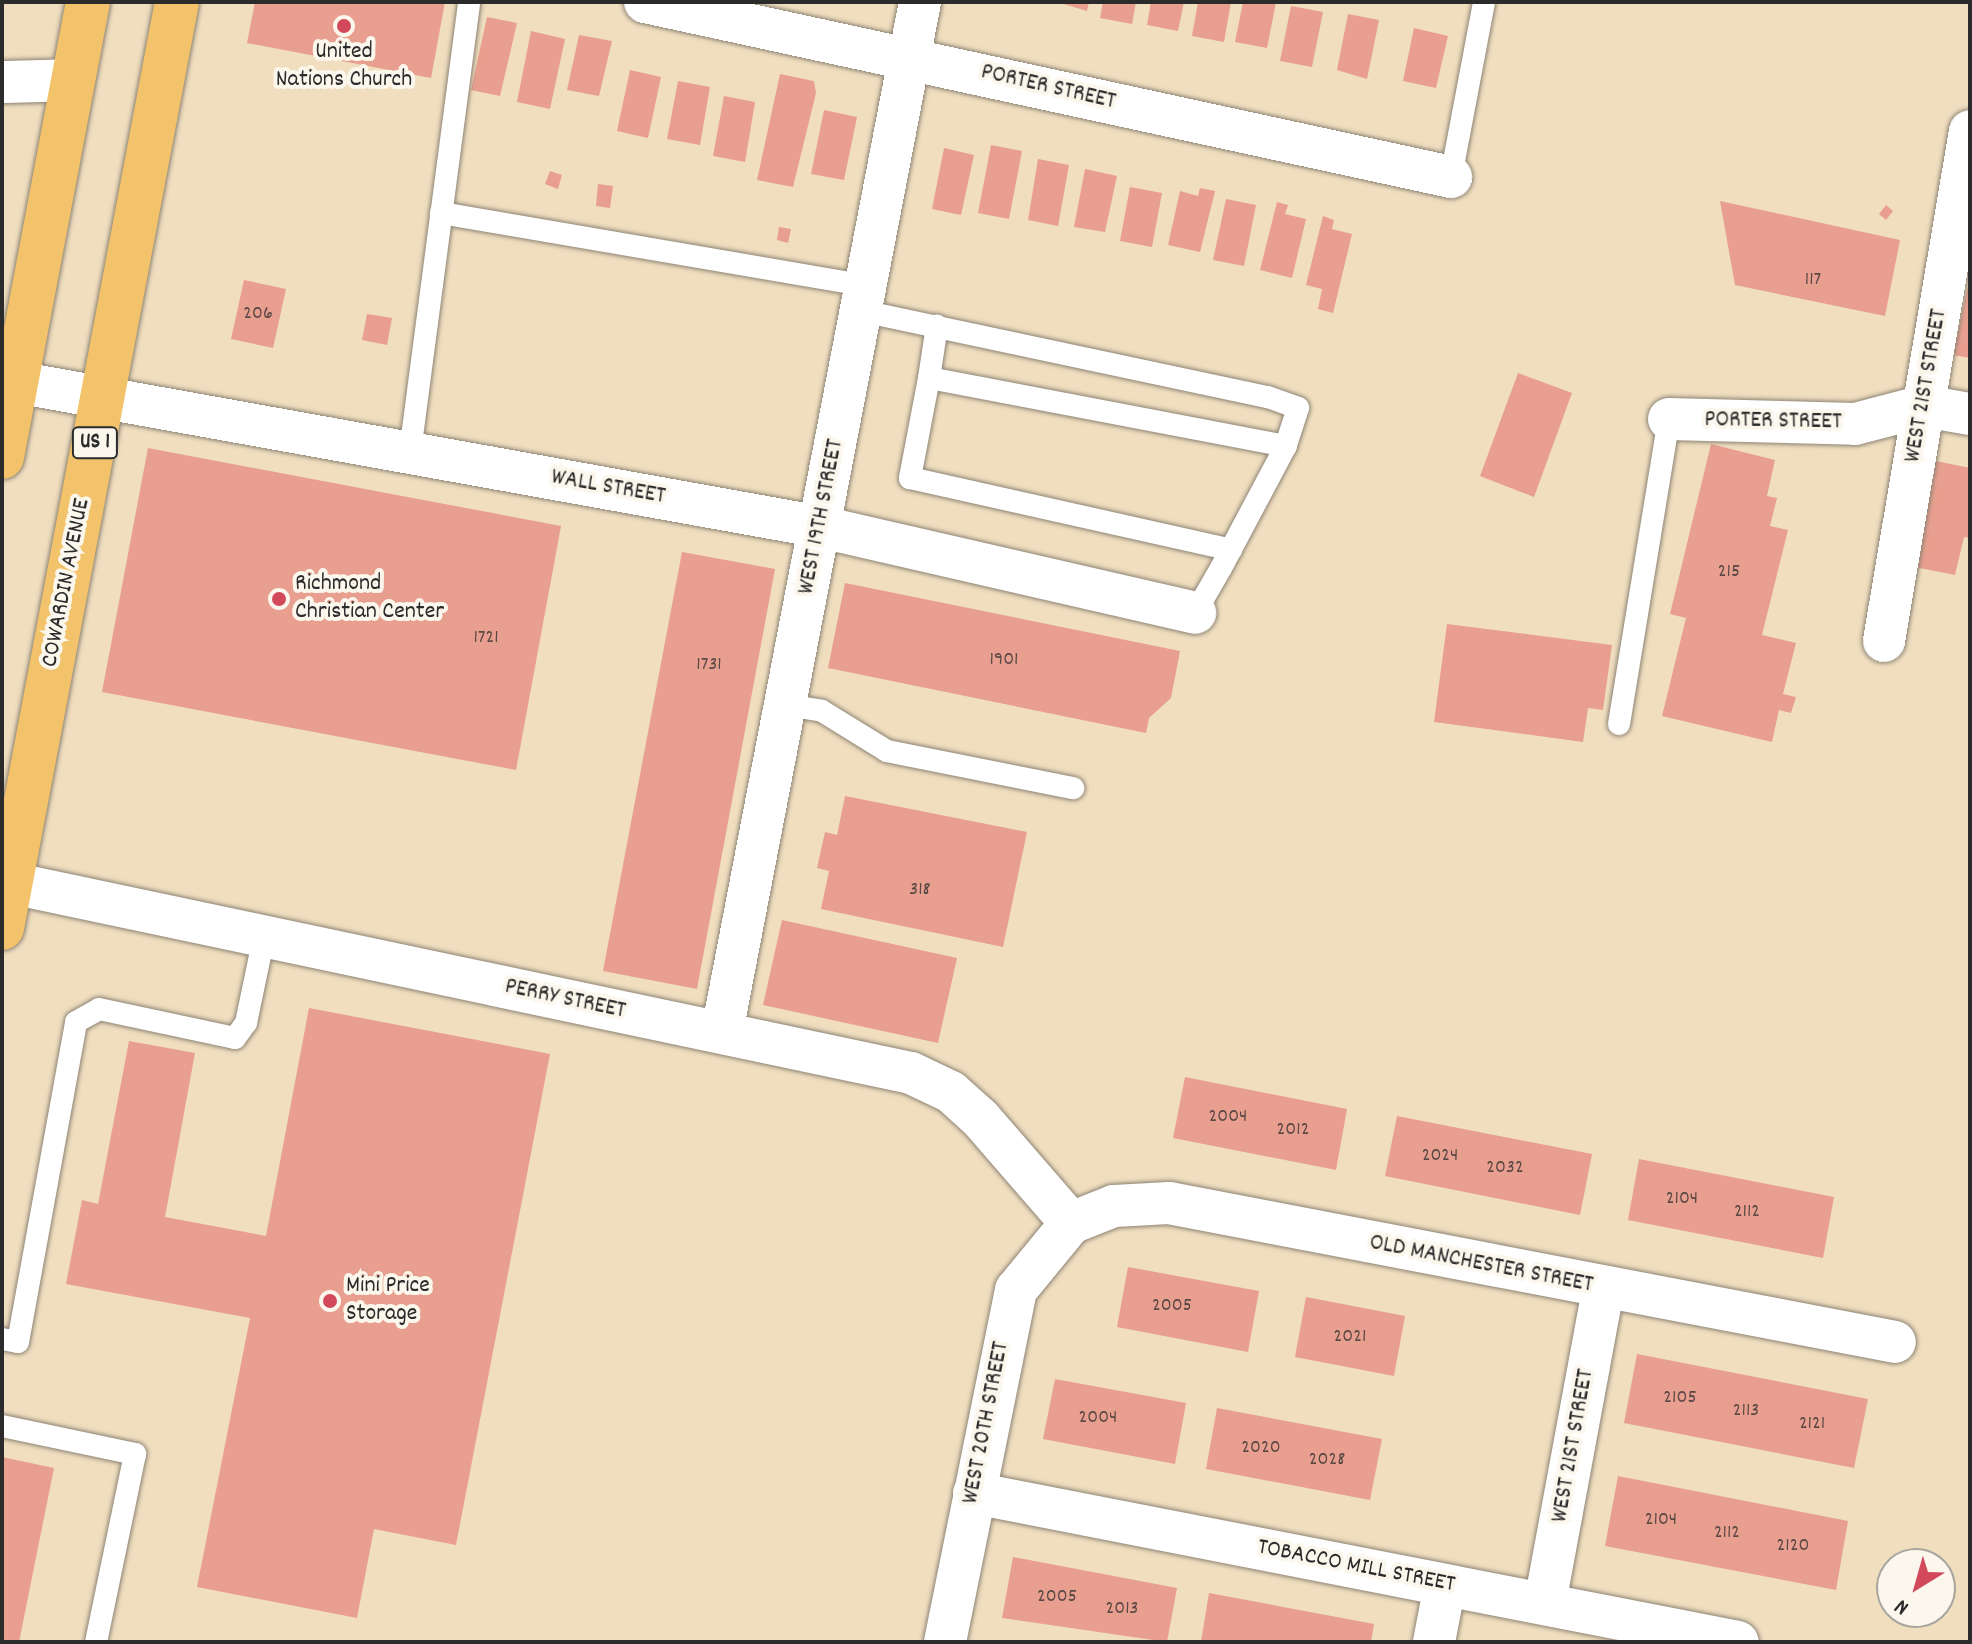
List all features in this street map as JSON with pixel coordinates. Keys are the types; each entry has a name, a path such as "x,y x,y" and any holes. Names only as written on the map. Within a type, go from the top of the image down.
{"main road":[{"path":"2,457 9,380 88,2"},
{"name":"COWARDIN AVENUE","path":"2,928 7,882 104,396 177,2"}],"street":[{"name":"PORTER STREET","path":"645,2 910,57 1451,177"},
{"name":"WEST 19TH STREET","path":"722,1032 920,2"},
{"path":"2,82 73,80"},
{"name":"WEST 21ST STREET","path":"1884,641 1970,131"},
{"name":"WALL STREET","path":"9,380 821,527 1195,613"},
{"name":"PORTER STREET","path":"1669,419 1855,424 1924,406 1970,414"},
{"name":"PERRY STREET","path":"7,882 911,1073 951,1092 1071,1223"},
{"name":"OLD MANCHESTER STREET","path":"1071,1223 1114,1206 1169,1203 1603,1289 1895,1342"},
{"name":"WEST 20TH STREET","path":"945,1642 1008,1310 1038,1256 1071,1223"},
{"name":"WEST 21ST STREET","path":"1545,1603 1603,1289"},
{"name":"TOBACCO MILL STREET","path":"974,1493 1738,1642"},
{"path":"1434,1642 1445,1585"}],"lane":[{"path":"410,452 469,2"},
{"path":"1451,177 1484,2"},
{"path":"441,213 864,298 937,326 1268,397 1298,408 1286,446 1195,613"},
{"path":"937,326 910,478 1231,550"},
{"path":"929,378 1286,446"},
{"path":"1619,724 1669,419"},
{"path":"786,705 822,711 887,751 1073,788"},
{"path":"10,1341 76,1022 99,1009 235,1038 246,1023 264,937"},
{"path":"2,1426 135,1454 96,1642"}],"building":[{"path":"255,2 445,2 431,78 247,43"},
{"path":"1057,2 1089,2 1087,11"},
{"path":"1103,2 1136,2 1132,24 1100,18"},
{"path":"1151,2 1184,2 1178,31 1147,25"},
{"path":"1198,2 1231,2 1224,42 1192,36"},
{"path":"1243,2 1276,2 1267,48 1235,42"},
{"path":"1291,6 1323,12 1312,67 1280,61"},
{"path":"1348,14 1379,20 1367,79 1337,70"},
{"path":"487,17 517,23 500,96 471,90"},
{"path":"1414,28 1448,36 1436,88 1403,81"},
{"path":"531,31 565,39 550,109 517,102"},
{"path":"579,35 612,41 599,96 567,90"},
{"path":"630,70 661,77 648,138 617,131"},
{"path":"780,74 814,81 816,93 793,187 757,180"},
{"path":"678,81 710,87 700,145 667,139"},
{"path":"724,96 755,102 745,162 713,156"},
{"path":"824,110 857,117 844,180 811,174"},
{"path":"991,145 1022,151 1009,219 978,213"},
{"path":"944,148 974,155 961,215 932,209"},
{"path":"1038,159 1069,165 1058,226 1028,220"},
{"path":"1085,169 1117,176 1105,232 1074,227"},
{"path":"550,171 562,175 558,189 545,184"},
{"path":"598,184 613,186 610,208 596,206"},
{"path":"1130,187 1162,193 1152,247 1120,241"},
{"path":"1200,188 1215,191 1200,252 1168,245 1180,191 1198,196"},
{"path":"1226,199 1256,205 1244,266 1213,260"},
{"path":"1720,201 1900,240 1885,316 1735,285"},
{"path":"1277,202 1288,205 1285,214 1306,219 1292,278 1260,270"},
{"path":"1886,205 1893,211 1886,220 1879,214"},
{"path":"1323,216 1334,220 1332,229 1352,234 1333,313 1318,309 1322,289 1306,285"},
{"path":"779,227 791,229 788,243 777,240"},
{"path":"244,280 286,289 273,348 231,339"},
{"path":"1970,281 1970,358 1953,355"},
{"path":"367,314 392,318 387,345 362,340"},
{"path":"1518,373 1572,393 1534,497 1480,476"},
{"path":"1711,444 1775,460 1767,496 1777,498 1770,526 1788,530 1762,635 1796,643 1783,694 1796,697 1791,713 1779,710 1772,742 1662,716 1686,618 1670,614"},
{"name":"Richmond Christian Center","path":"148,448 561,526 516,770 102,692"},
{"path":"1931,460 1970,468 1970,538 1964,537 1955,575 1909,566"},
{"path":"682,552 775,569 697,989 603,971"},
{"path":"845,583 1180,651 1171,698 1149,718 1146,733 828,668"},
{"path":"1447,624 1612,645 1603,710 1588,708 1583,742 1434,722"},
{"path":"845,796 1027,832 1003,947 821,909 829,871 817,868 825,832 837,835"},
{"path":"782,920 957,958 938,1043 763,1005"},
{"name":"Mini Price Storage","path":"309,1008 550,1054 456,1545 374,1529 357,1618 197,1587 250,1318 66,1284 82,1200 98,1204 129,1041 195,1053 165,1217 266,1236"},
{"path":"1185,1077 1347,1109 1336,1170 1173,1138"},
{"path":"1397,1116 1592,1154 1580,1215 1385,1176"},
{"path":"1639,1159 1834,1197 1823,1258 1628,1220"},
{"path":"1128,1267 1259,1291 1248,1352 1117,1327"},
{"path":"1306,1297 1405,1316 1394,1376 1295,1357"},
{"path":"1637,1354 1868,1399 1854,1468 1624,1423"},
{"path":"1055,1379 1186,1403 1175,1464 1043,1439"},
{"path":"1217,1408 1382,1439 1370,1500 1206,1469"},
{"path":"2,1457 54,1468 19,1642 2,1642"},
{"path":"1618,1476 1848,1521 1836,1590 1605,1546"},
{"path":"1013,1557 1177,1588 1167,1642 1002,1618"},
{"path":"1209,1593 1374,1624 1371,1642 1201,1642"}],"place":[{"name":"United Nations Church","path":"344,26"},
{"name":"Richmond Christian Center","path":"279,599"},
{"name":"Mini Price Storage","path":"330,1301"}]}
